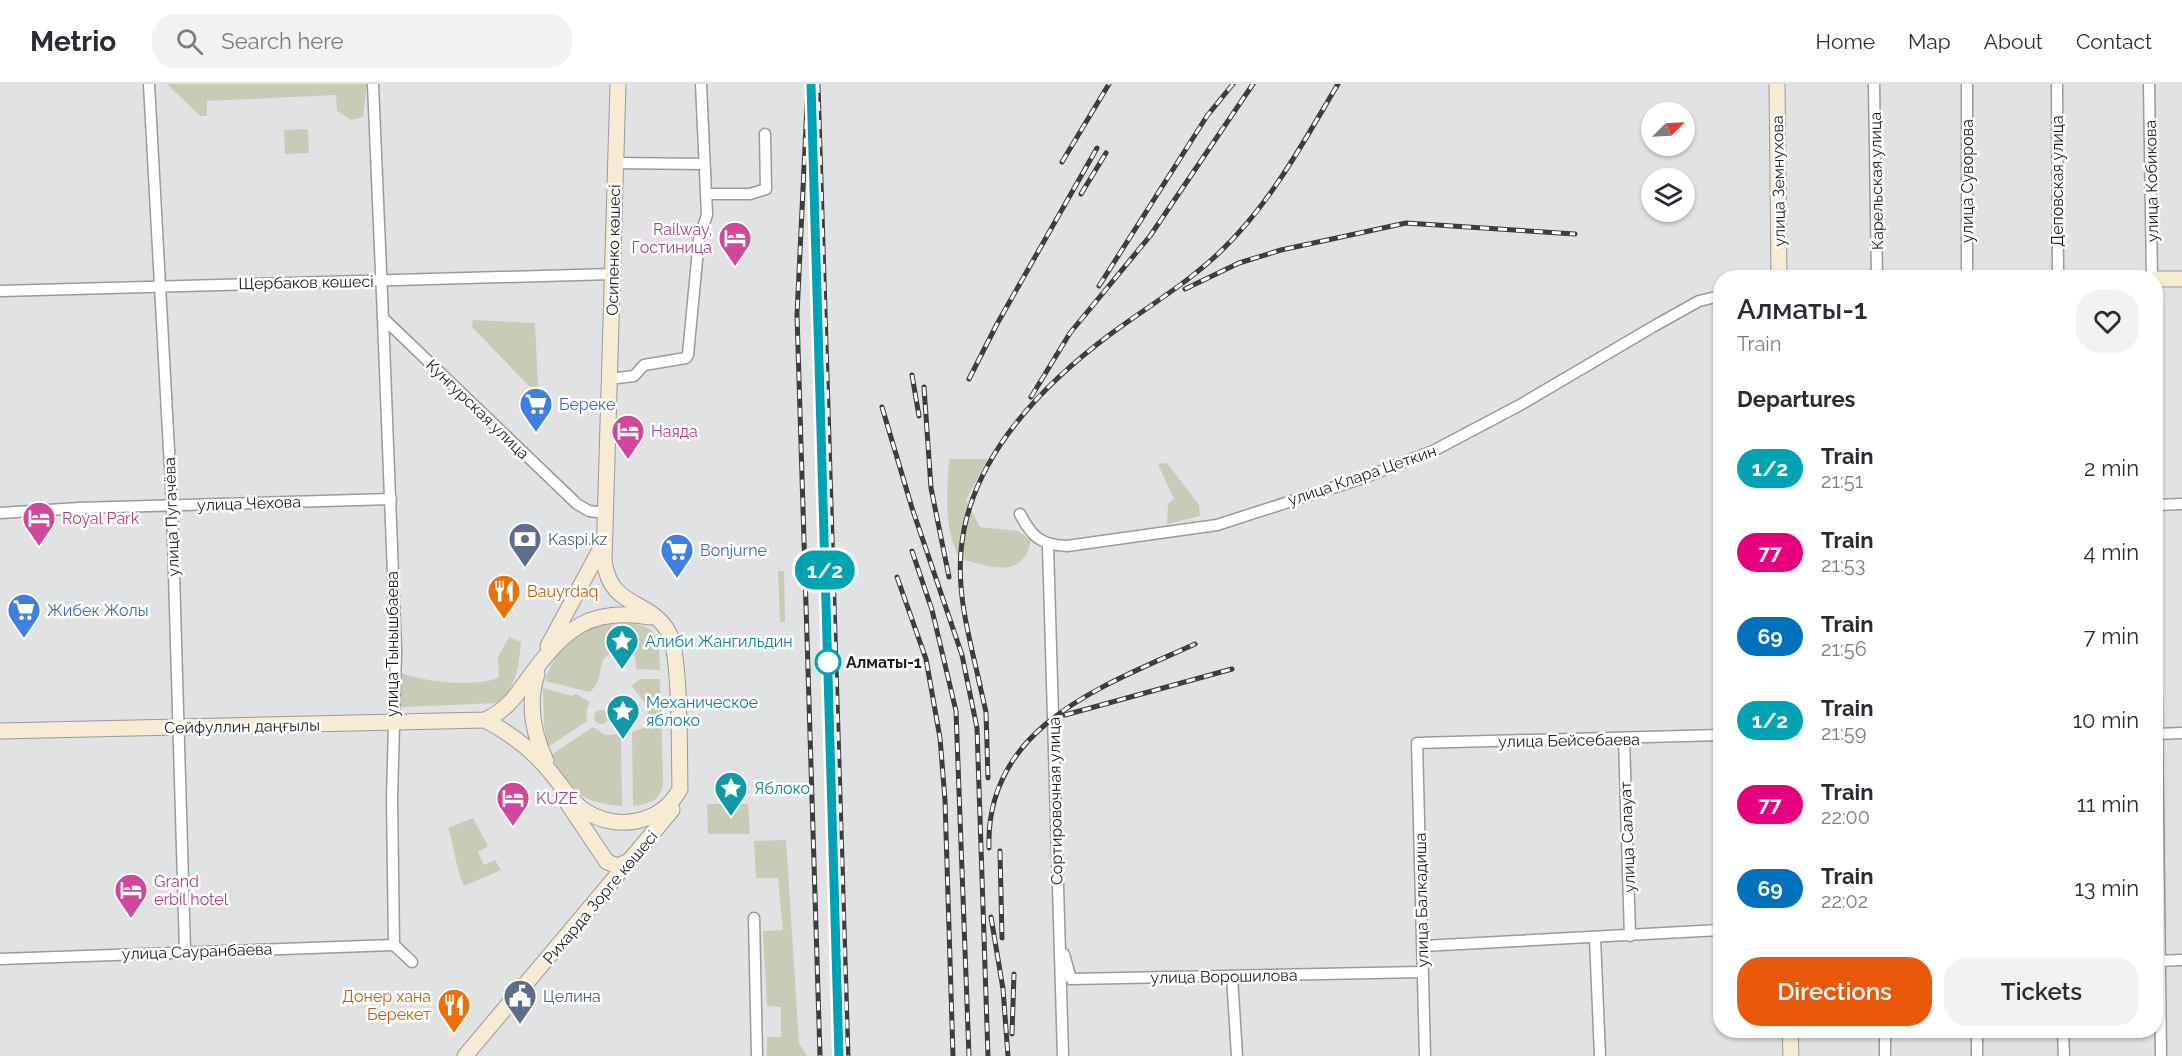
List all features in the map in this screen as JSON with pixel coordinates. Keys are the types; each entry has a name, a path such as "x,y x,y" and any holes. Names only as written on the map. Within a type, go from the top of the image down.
{"main road":[{"name":"Осипенко көшесі","path":"603,543 609,416 618,84"},
{"name":"улица Земнухова","path":"1778,84 1779,270"},
{"path":"2163,278 2182,279"},
{"path":"484,720 514,736 550,771 584,810 602,818 638,821 660,814 674,800 680,789 675,650 667,629 656,618 610,585 605,571 603,543"},
{"path":"597,902 602,891 605,873 592,842 550,771 540,747 531,711 531,690 540,664 603,543"},
{"path":"540,664 554,645 570,631 596,618 623,613 656,618"},
{"name":"Сейфуллин даңғылы","path":"0,731 393,724 484,720 508,707 540,664"},
{"name":"Рихарда Зорге көшесі","path":"465,1056 597,902 673,808 680,789"},
{"path":"592,842 612,865 623,865 631,860"},
{"path":"1790,1038 1791,1056"}],"street":[{"name":"улица Пугачёва","path":"149,84 172,505 185,950"},
{"path":"373,84 384,318"},
{"path":"609,379 634,376 644,364 687,357 697,282 699,239 707,215 701,84"},
{"name":"Карельская улица","path":"1874,84 1877,270"},
{"name":"улица Суворова","path":"1967,84 1967,270"},
{"name":"Деповская улица","path":"2057,84 2058,270"},
{"name":"улица Кобикова","path":"2150,84 2154,270"},
{"path":"707,194 750,194 766,189 765,134"},
{"path":"615,163 704,164"},
{"name":"Щербаков көшесі","path":"0,291 612,274"},
{"name":"улица Клара Цеткин","path":"1048,546 1067,546 1217,525 1373,474 1464,437 1645,330 1700,301 1713,298"},
{"name":"улица Тынышбаева","path":"384,318 396,651 393,724 394,945"},
{"name":"Кунгурская улица","path":"384,318 576,504 589,512 605,513"},
{"name":"улица Чехова","path":"0,513 172,505 391,499"},
{"path":"2163,505 2182,504"},
{"path":"1020,514 1036,540 1048,546"},
{"name":"Сортировочная улица","path":"1048,546 1063,1056"},
{"path":"2163,734 2182,733"},
{"name":"улица Бейсебаева","path":"1417,743 1713,735"},
{"name":"улица Салауат","path":"1624,738 1630,936"},
{"name":"улица Балкадиша","path":"1417,743 1425,1056"},
{"path":"754,918 757,1056"},
{"path":"1423,946 1713,930"},
{"name":"улица Ворошилова","path":"1059,936 1071,979 1422,972"},
{"path":"1595,938 1600,1056"},
{"path":"394,945 412,962"},
{"name":"улица Сауранбаева","path":"0,959 185,950 394,945"},
{"path":"2163,961 2182,960"},
{"path":"1232,976 1237,1056"},
{"path":"1885,1038 1885,1056"},
{"path":"1977,1038 1977,1056"},
{"path":"2063,1038 2064,1056"},
{"path":"2160,1038 2161,1056"}],"green space":[{"path":"167,84 367,84 363,117 351,120 337,111 336,95 207,101 207,116 200,116"},
{"path":"308,129 309,153 285,154 284,130"},
{"path":"473,320 535,323 538,386 533,390 472,327"},
{"path":"949,459 988,459 966,500 980,527 1018,531 1031,540 1027,553 1021,561 1004,568 960,559 949,523 947,498"},
{"path":"1167,463 1199,505 1200,516 1167,524 1168,504 1174,499 1158,464"},
{"path":"778,571 784,571 785,622 780,622"},
{"path":"614,623 616,650 604,658 598,680 590,692 545,681 555,659 570,640 591,628"},
{"path":"625,623 645,627 655,636 658,642 660,670 636,669 635,656 627,650"},
{"path":"509,637 521,642 519,661 514,681 500,703 400,707 400,672 435,681 465,683 490,680 499,677 498,657"},
{"path":"640,679 660,679 663,783 657,798 633,806 632,732 643,728 650,719 647,706 632,686"},
{"path":"543,688 572,696 576,694 590,702 586,712 587,721 548,747 544,724"},
{"path":"626,698 631,700 633,705 631,710 626,712 621,710 619,705 621,700"},
{"path":"601,710 606,712 608,717 606,722 601,724 596,722 594,717 596,712"},
{"path":"593,727 605,735 621,734 622,806 597,802 578,793 564,778 551,755"},
{"path":"707,804 748,804 750,834 708,834"},
{"path":"473,818 488,846 478,852 484,865 495,860 501,870 464,886 448,828"},
{"path":"786,840 799,1043 807,1056 767,1056 767,1037 781,1037 781,1007 767,1006 763,931 783,930 778,878 756,878 754,841"}],"railway":[{"path":"808,84 797,315 820,1056"},
{"path":"818,84 848,1056"},
{"path":"1062,162 1109,84"},
{"path":"1099,286 1207,116 1233,84"},
{"path":"1031,397 1070,333 1150,236 1253,84"},
{"path":"980,685 963,602 961,551 967,517 978,485 994,455 1013,427 1060,376 1112,333 1198,271 1241,230 1300,149 1338,84"},
{"path":"969,379 997,324 1097,148"},
{"path":"1081,194 1106,153"},
{"path":"1185,289 1239,263 1281,250 1406,223 1575,234"},
{"path":"912,375 919,416"},
{"path":"924,387 931,488 949,577"},
{"path":"882,407 912,508 962,655 977,728 988,1056"},
{"path":"912,551 932,610 956,711 969,1056"},
{"path":"897,577 926,659 940,738 945,800 953,1056"},
{"path":"989,848 993,806 1007,771 1028,741 1056,716 1088,695 1123,676 1195,644"},
{"path":"1065,715 1232,669"},
{"path":"978,677 986,712 988,778"},
{"path":"1000,851 1002,938"},
{"path":"991,917 1003,989 1008,1056"},
{"path":"1012,1034 1014,974"}],"train":[{"name":"1/2","path":"811,84 839,1056"}],"place":[{"name":"Railway, Гостиница","path":"735,267"},
{"name":"Береке","path":"536,433"},
{"name":"Наяда","path":"628,460"},
{"name":"Royal Park","path":"39,547"},
{"name":"Kaspi.kz","path":"525,568"},
{"name":"Bonjurne","path":"677,579"},
{"name":"Bauyrdaq","path":"504,620"},
{"name":"Жибек Жолы","path":"24,639"},
{"name":"Алматы-1","path":"828,662"},
{"name":"Алиби Жангильдин","path":"622,670"},
{"name":"Механическое яблоко","path":"623,740"},
{"name":"Яблоко","path":"731,817"},
{"name":"KUZE","path":"513,827"},
{"name":"Grand erbil hotel","path":"131,919"},
{"name":"Целина","path":"520,1025"},
{"name":"Донер хана Берекет","path":"454,1034"}]}
